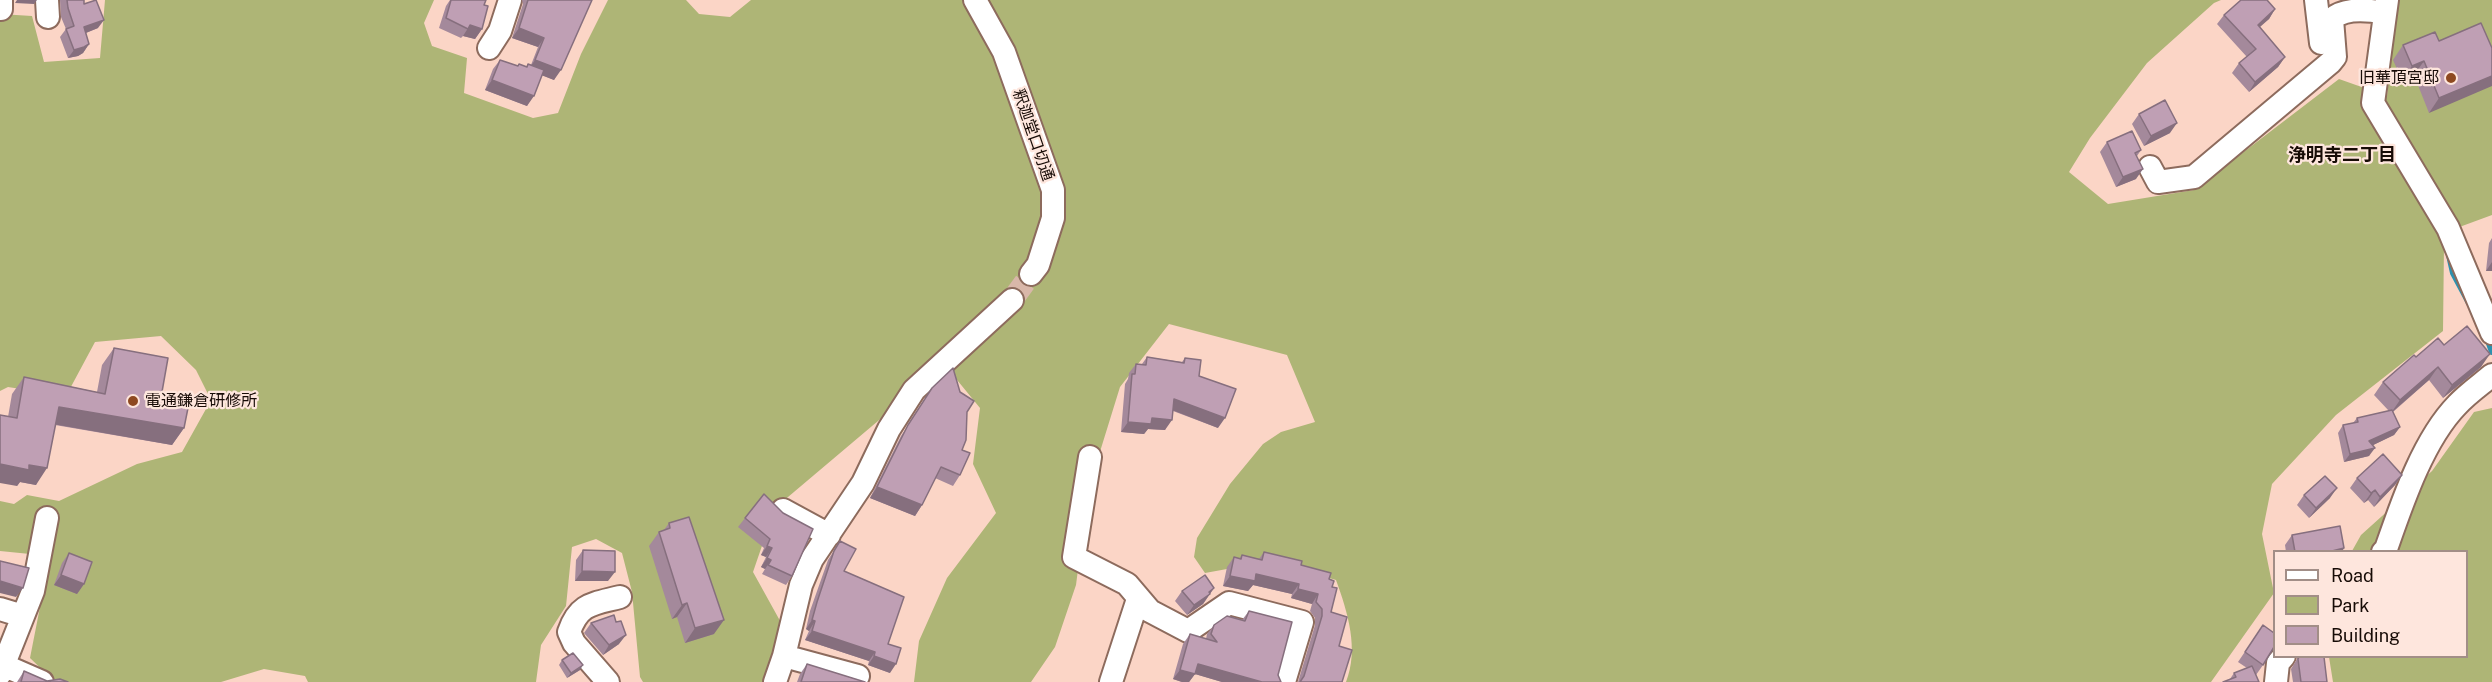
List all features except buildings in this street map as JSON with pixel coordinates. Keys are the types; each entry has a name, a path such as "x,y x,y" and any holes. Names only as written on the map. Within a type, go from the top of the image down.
{"street":[{"path":"489,48 500,31 510,0"},
{"name":"釈迦堂口切通","path":"975,0 1004,52 1053,190 1053,218 1038,265 1032,274"},
{"path":"2313,59 2322,49 2316,0"},
{"path":"2150,167 2158,182 2194,177 2331,62 2335,57 2332,19 2364,9 2386,7 2373,103 2448,228 2492,333"},
{"path":"775,682 784,656 801,585 812,559 864,483 889,429 914,390 1011,300"},
{"path":"2385,550 2407,490 2428,445 2456,405 2492,375"},
{"path":"1090,457 1074,557 1127,584 1150,611 1188,631 1229,603 1302,622 1284,682"},
{"path":"783,510 829,535"},
{"path":"42,682 2,670 33,591 47,518"},
{"path":"608,682 574,643 569,632 576,615 586,606 620,597"},
{"path":"1111,682 1138,599"},
{"path":"0,609 23,616"},
{"path":"784,656 858,676"},
{"path":"2276,682 2278,663 2283,658"}],"green space":[{"path":"105,0 434,0 424,23 432,46 467,58 464,93 533,118 558,113 581,54 608,0 686,0 699,14 730,17 751,0 2221,0 2214,3 2147,63 2090,138 2069,172 2108,204 2194,190 2339,79 2387,96 2398,0 2492,0 2492,215 2454,229 2444,245 2443,331 2336,415 2272,484 2262,534 2273,594 2211,682 1346,682 1352,657 1352,644 1348,618 1336,580 1271,561 1205,573 1194,557 1197,538 1230,484 1263,444 1281,432 1315,422 1287,355 1169,324 1120,387 1081,513 1081,546 1076,585 1055,647 1031,682 914,682 919,641 947,578 996,513 973,464 980,408 953,375 891,410 775,508 753,572 784,628 767,682 643,682 640,677 632,592 622,553 596,539 572,547 566,606 541,645 536,682 308,682 305,676 264,669 221,682 55,682 30,658 50,556 0,551 0,501 14,504 27,495 59,501 137,464 182,452 211,400 196,370 161,336 95,342 66,396 8,387 0,391 0,14 32,16 44,62 100,58"},
{"path":"2492,408 2492,682 2333,682 2329,658 2468,658 2468,550 2353,550 2361,535 2432,471 2474,412"}],"waterway":[{"path":"2449,255 2453,273 2469,303"},
{"path":"2487,338 2492,352"}],"tunnel":[{"path":"1012,300 1031,274"}],"place":[{"name":"旧華頂宮邸","path":"2451,78"},
{"name":"電通鎌倉研修所","path":"133,401"}],"district":[{"name":"浄明寺二丁目","path":"2342,155"}]}
